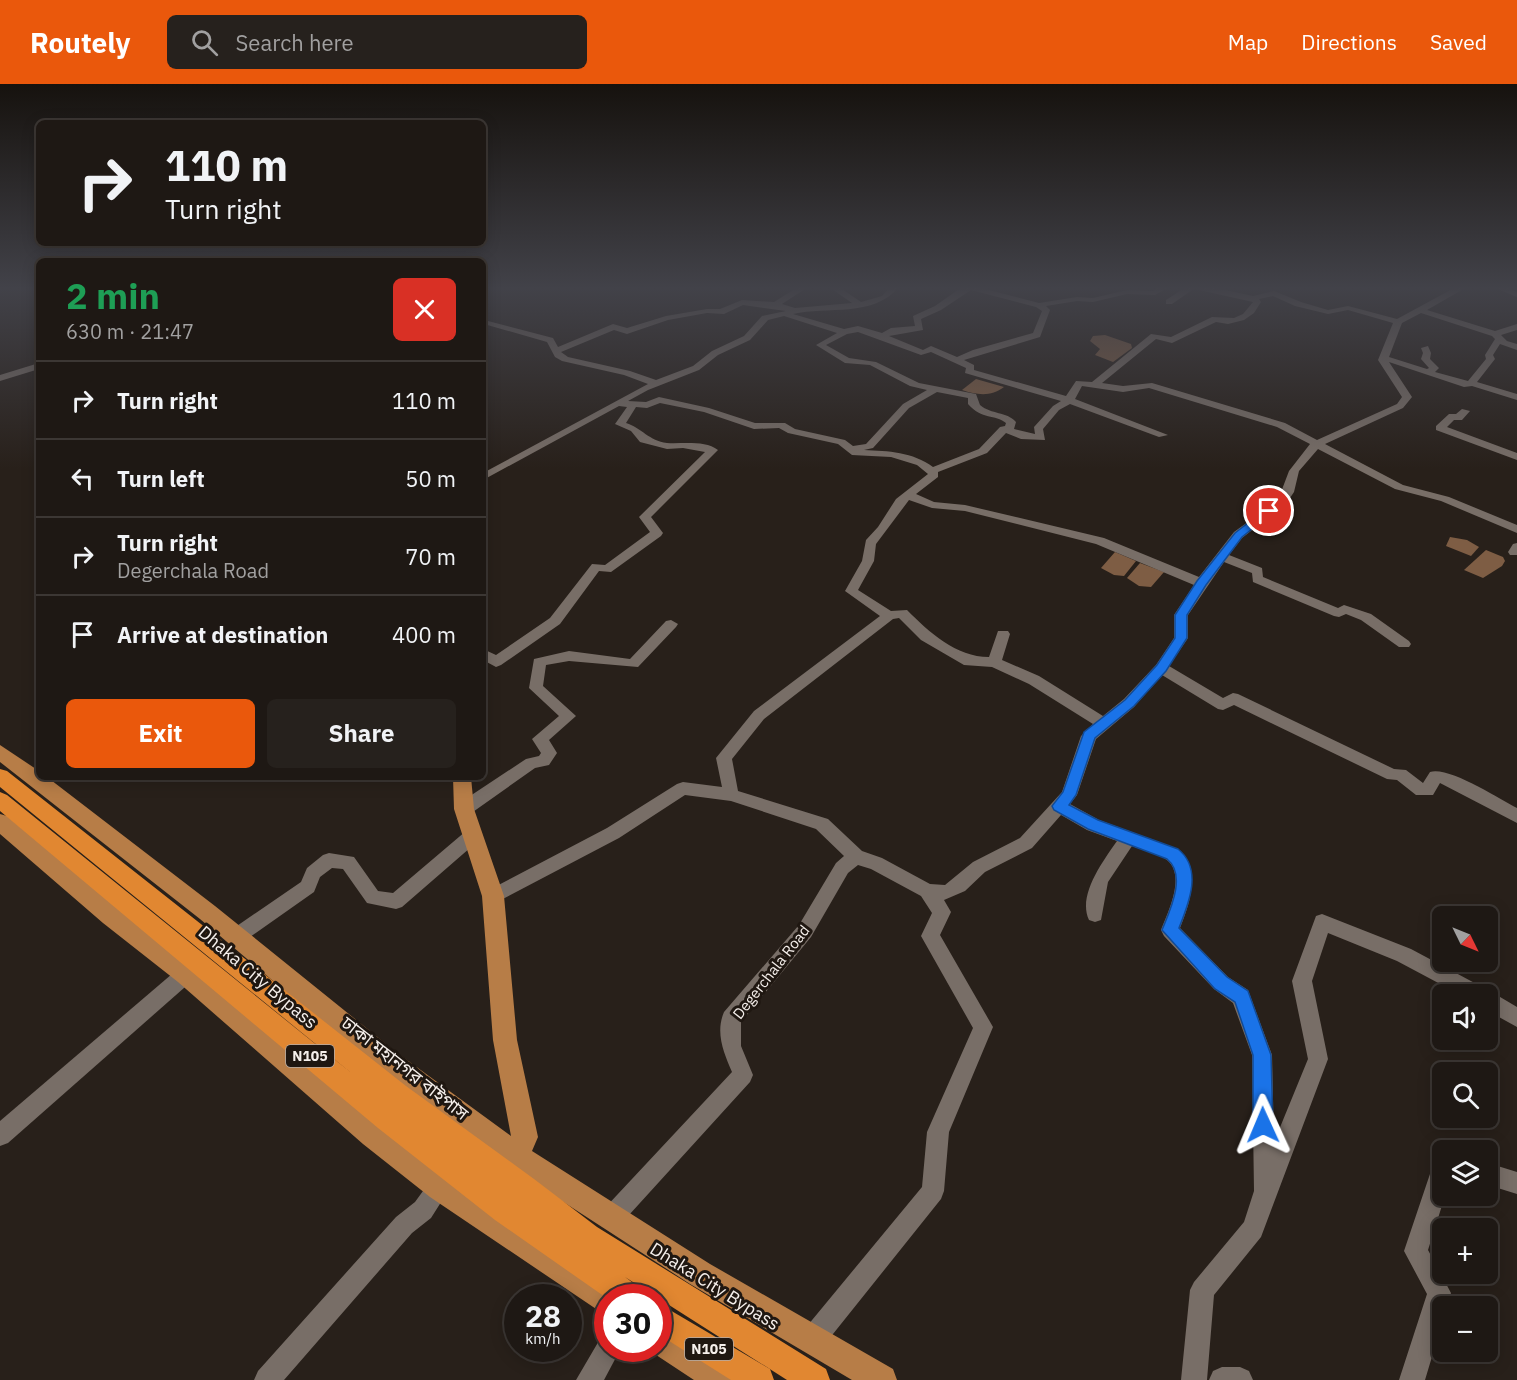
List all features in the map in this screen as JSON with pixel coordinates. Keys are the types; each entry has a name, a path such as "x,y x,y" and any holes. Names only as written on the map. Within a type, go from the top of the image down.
{"highway":[{"name":"ঢাকা মহানগর বাইপাস","path":"0,776 396,1095 525,1188 587,1237"},
{"name":"Dhaka City Bypass","path":"0,800 387,1119 506,1210 610,1284"},
{"name":"Dhaka City Bypass","path":"587,1237 815,1380"},
{"name":"N105","path":"672,1326 759,1380"}],"main road":[{"path":"0,752 36,776"},
{"path":"41,780 237,936 408,1078 515,1155 611,1218 882,1380"},
{"path":"462,780 464,809 493,896 505,1040 525,1137 515,1155"},
{"path":"0,822 111,916 186,974 315,1088 440,1188 594,1293"},
{"path":"672,1347 721,1380"}],"street":[{"path":"553,347 565,359 627,373 657,384"},
{"path":"555,351 564,347"},
{"path":"486,475 619,403 696,368 715,353 727,347"},
{"path":"824,347 848,361 858,359 885,368 915,385 973,396 973,404 979,410 994,417 1004,416 1008,419 1011,422 1009,429"},
{"path":"911,347 924,353 931,349 971,367 968,371 1069,400 1163,435"},
{"path":"957,360 985,347"},
{"path":"1094,385 1140,347"},
{"path":"927,891 947,892 959,886 980,867 1026,843 1069,795 1089,736 1129,703 1161,668 1181,638 1181,615 1201,583 1238,535 1282,502 1288,492 1294,471 1306,454 1318,444 1400,406 1407,397 1401,384 1388,371 1384,358 1388,347"},
{"path":"1384,358 1467,385 1491,359 1493,347"},
{"path":"1425,348 1427,353 1425,359 1434,368 1429,372"},
{"path":"0,378 36,367"},
{"path":"932,471 983,451 1004,429 1038,440 1041,438 1038,429 1056,408 1069,400 1078,383 1123,389 1149,386 1281,425 1399,487 1446,499 1517,529"},
{"path":"1471,383 1517,397"},
{"path":"850,450 869,446 906,406 936,389"},
{"path":"619,403 646,405 659,400 706,410 715,415 754,426 782,425 792,431 841,442 850,450 862,454 892,454 921,463 932,471"},
{"path":"486,656 496,662 555,621 596,567 608,569 657,533 645,516 713,450 683,445 667,446 644,440 636,429 620,424 633,405"},
{"path":"1465,411 1458,417 1453,416 1440,428 1517,457"},
{"path":"889,615 851,591 868,561 870,543 883,529 900,501 933,475 932,471"},
{"path":"907,495 932,505 965,508 1100,541 1201,583"},
{"path":"1222,557 1258,572 1257,579 1339,613 1344,609 1366,617 1404,644"},
{"path":"731,795 724,758 759,715 889,615 902,613 926,637 969,662 994,662 1034,680 1100,721"},
{"path":"464,809 531,763 544,761 549,753 540,739 569,716 536,688 539,662 569,656 633,664 671,624"},
{"path":"994,662 1003,634"},
{"path":"1161,668 1223,705 1233,698 1393,775 1400,774 1422,791 1427,791 1436,777 1443,777 1517,816"},
{"path":"493,896 613,833 683,788 731,795 822,824 856,857 876,863 927,891 942,912 930,936 983,1028 938,1132 933,1191 812,1340"},
{"path":"1059,806 1093,825 1172,854 1180,861 1184,873 1182,900 1170,930 1221,983 1241,997 1262,1055 1264,1195"},
{"path":"237,936 308,887 313,873 328,861 348,862 373,897 396,901 472,836"},
{"path":"1095,914 1100,880 1128,838"},
{"name":"Degerchala Road","path":"611,1218 743,1076 731,1046 731,1019 805,931 842,868 856,857"},
{"path":"1194,1380 1202,1290 1253,1229 1264,1195 1318,1059 1302,981 1322,922 1404,955 1458,984"},
{"path":"0,1135 186,974"},
{"path":"1498,1007 1517,1017"},
{"path":"1498,1177 1517,1183"},
{"path":"267,1380 404,1225 423,1210 440,1188"},
{"path":"1412,1380 1439,1293 1416,1251 1432,1202"},
{"path":"589,1380 600,1362"},
{"path":"1222,1380 1240,1380"}],"shaded area":[{"path":"1098,347 1132,348 1113,362 1095,355 1100,349"},
{"path":"976,379 1004,387 984,394 962,390"},
{"path":"1450,537 1467,540 1479,547 1471,556 1446,546"},
{"path":"1486,550 1503,557 1505,561 1502,566 1483,578 1464,570"},
{"path":"1115,552 1136,561 1124,576 1114,575 1101,568"},
{"path":"1140,563 1164,572 1151,587 1139,586 1127,578"}],"route":[{"path":"1263,1125 1262,1055 1241,997 1221,983 1170,930 1182,900 1184,873 1180,861 1172,854 1093,825 1059,806 1069,795 1089,736 1129,703 1161,668 1181,638 1181,615 1201,583 1213,571 1238,535 1269,511"}]}
